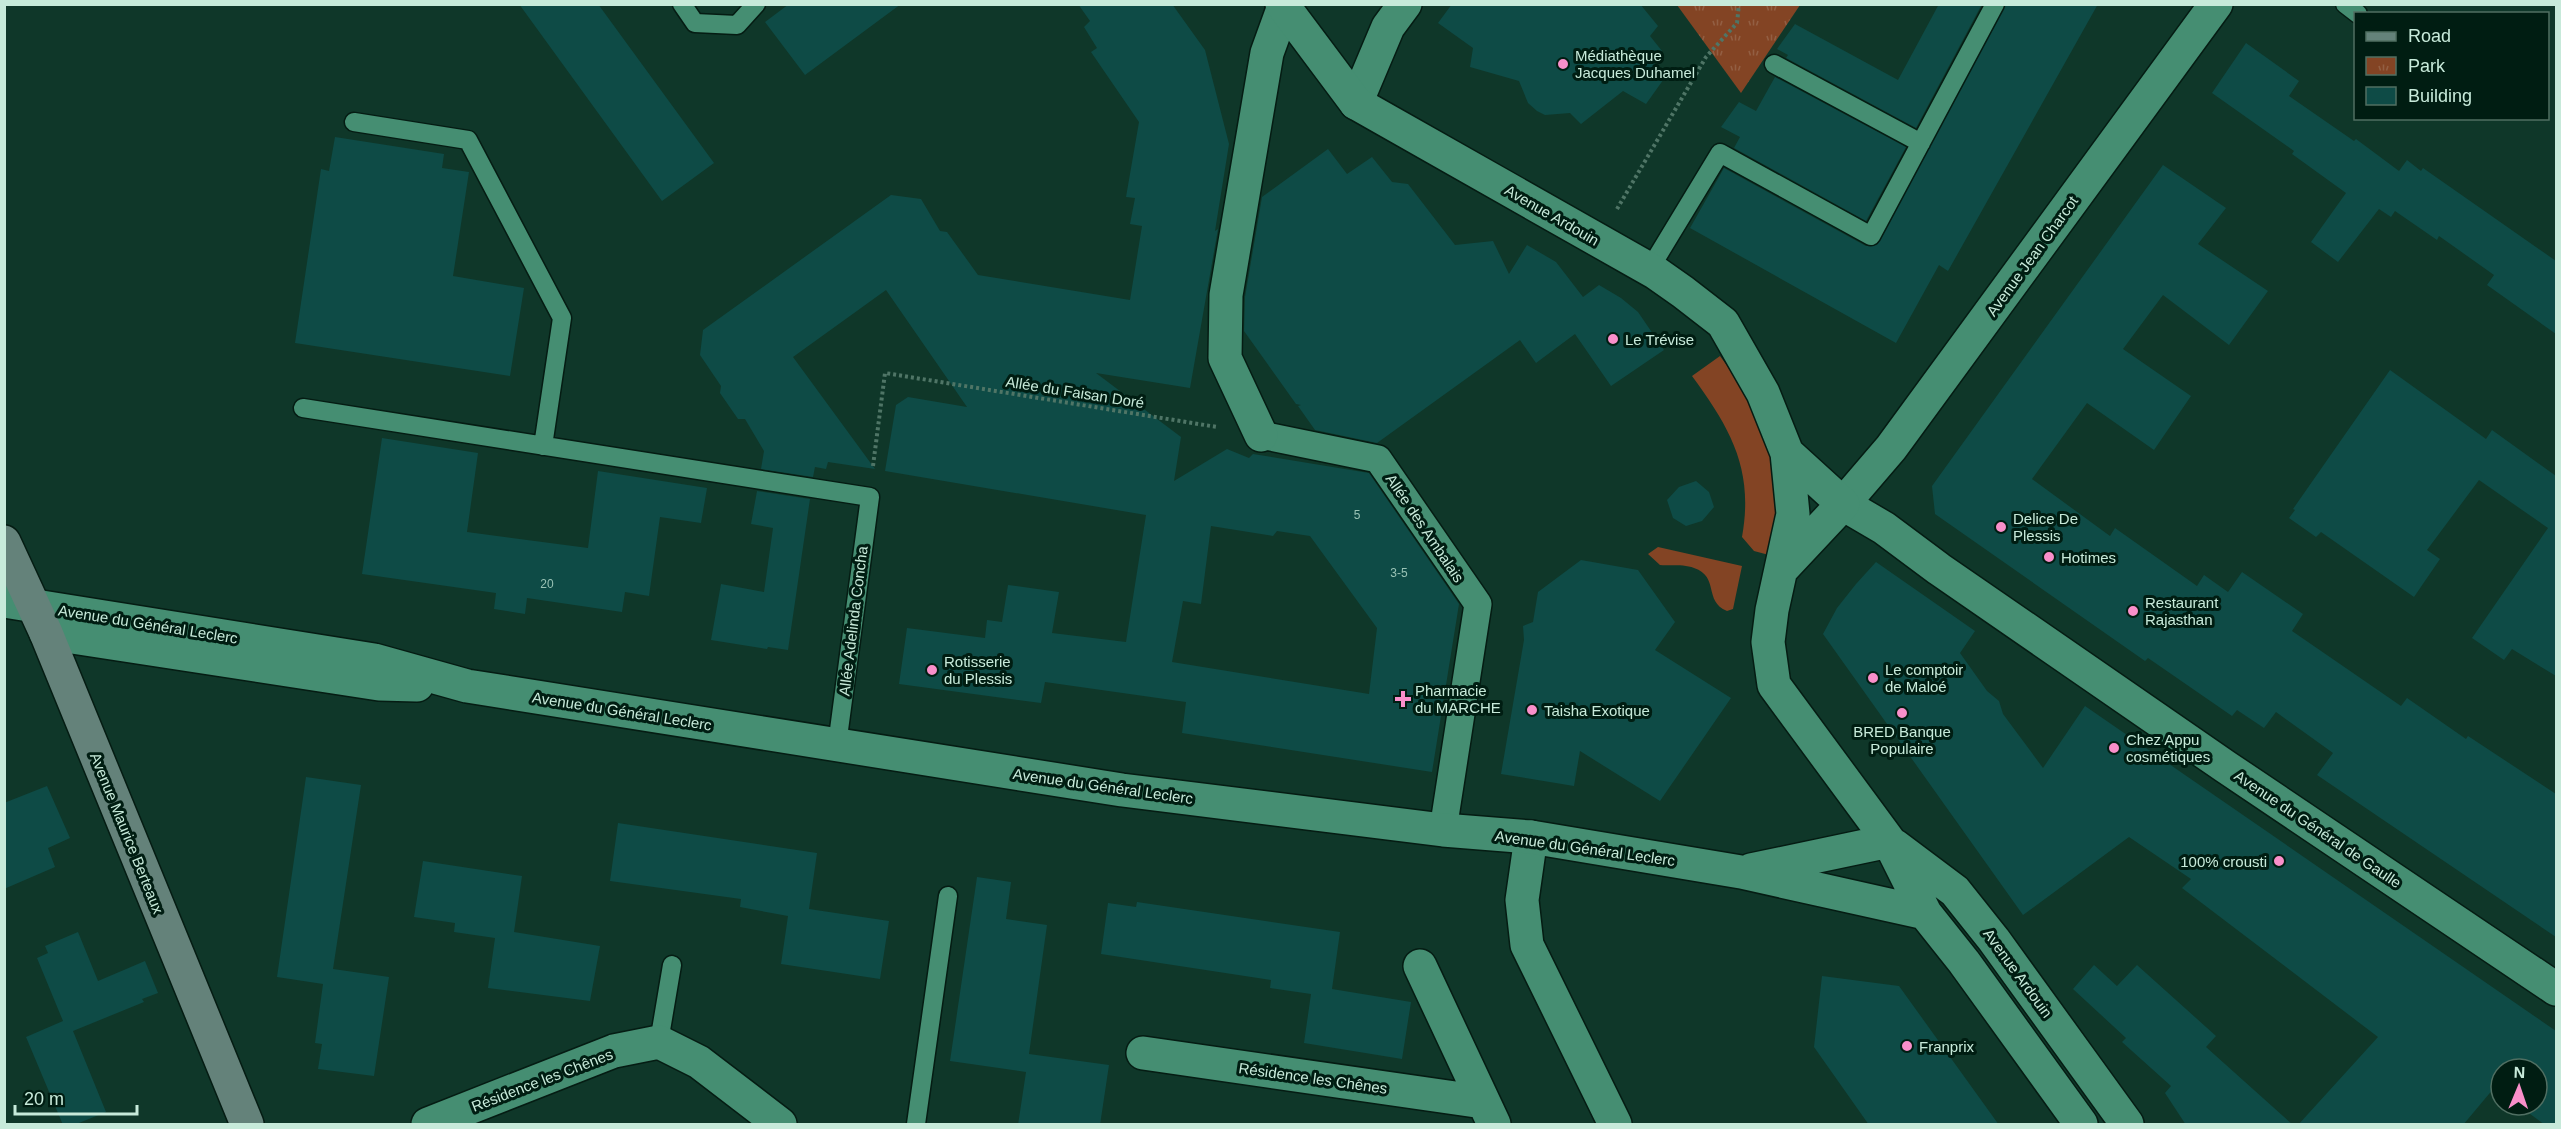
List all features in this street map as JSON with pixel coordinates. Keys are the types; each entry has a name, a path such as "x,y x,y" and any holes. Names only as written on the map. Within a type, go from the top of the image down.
{"main road":[{"name":"Avenue Maurice Berteaux","path":"4,542 27,614 244,1123"}],"street":[{"path":"1356,103 1388,27 1405,4"},
{"path":"1261,435 1226,358 1226,295 1267,53 1283,5"},
{"name":"Avenue Ardouin","path":"1283,5 1356,103 1649,270 1683,292 1723,323 1763,393 1787,453 1793,514 1772,610 1768,642 1774,686 1889,841 1925,913 1964,962 2081,1125"},
{"name":"Avenue Jean Charcot","path":"1843,504 1891,448 2213,6"},
{"name":"Allée des Ambalais","path":"1261,435 1378,459 1478,604 1443,830"},
{"name":"Avenue Ardouin","path":"1782,569 1843,504 1787,453"},
{"name":"Avenue du Général de Gaulle","path":"1843,504 1884,528 1939,569 2226,767 2556,989"},
{"name":"Avenue du Général Leclerc","path":"27,614 374,660 466,686 1122,790 1443,830 1531,837 1740,872 1925,913"},
{"path":"1531,837 1522,900 1527,945 1615,1125"},
{"name":"Avenue Ardouin","path":"1889,841 1955,891 1994,940 2127,1125"},
{"name":"Avenue du Général Leclerc","path":"1740,872 1889,841"},
{"name":"Résidence les Chênes","path":"1420,966 1488,1113"},
{"path":"659,1042 699,1062 780,1125"},
{"name":"Résidence les Chênes","path":"428,1125 614,1050 659,1042"},
{"name":"Résidence les Chênes","path":"1143,1053 1488,1113"}],"lane":[{"path":"682,4 695,23 737,25 756,4"},
{"path":"1649,270 1720,153 1871,236 1995,4"},
{"path":"1774,64 1921,143"},
{"path":"354,122 468,140 562,318 543,446"},
{"path":"303,408 870,497"},
{"name":"Allée Adelinda Concha","path":"837,745 870,497"},
{"path":"916,1125 948,896"},
{"path":"659,1042 672,965"}],"path":[{"path":"1598,241 1706,57 1737,23 1739,4"},
{"name":"Allée du Faisan Doré","path":"870,497 885,373 1261,435"}],"green space":[{"path":"1677,5 1800,5 1741,93"},
{"path":"1720,356 1744,389 1776,463 1777,517 1769,555 1754,551 1742,537 1745,491 1736,451 1718,414 1692,376"},
{"path":"1658,547 1742,566 1733,609 1727,611 1720,607 1715,601 1707,577 1702,572 1686,566 1660,565 1648,554"}],"building":[{"path":"519,4 598,4 714,163 662,201"},
{"path":"789,4 901,4 805,75 765,22"},
{"path":"1078,4 1172,4 1205,50 1229,144 1215,231 1218,229 1190,388 1096,373 1181,437 1174,481 1227,449 1249,458 1253,454 1369,473 1459,604 1432,772 1182,733 1186,702 1045,682 1041,703 899,684 907,628 985,638 987,620 1002,622 1008,585 1059,592 1052,633 1126,642 1146,515 885,471 896,405 908,397 967,407 886,290 793,357 875,469 828,462 826,469 815,467 813,477 761,469 764,451 745,419 738,419 720,393 721,386 700,355 703,330 891,195 921,199 940,231 947,232 978,275 1130,300 1142,226 1130,224 1135,198 1126,197 1139,122 1091,52 1097,48 1084,27 1090,21","holes":["1211,526 1273,536 1277,531 1310,536 1377,628 1369,694 1172,662 1183,601 1201,604"]},
{"name":"Médiathèque Jacques Duhamel","path":"1452,4 1640,4 1658,26 1650,36 1662,51 1653,62 1666,76 1646,104 1623,91 1581,124 1570,113 1545,115 1528,103 1519,81 1470,67 1473,48 1438,23"},
{"path":"1939,4 1982,4 1916,128 1786,58 1788,55 1777,49 1795,24 1898,80"},
{"path":"2006,4 2098,4 1948,271 1939,265 1896,343 1690,228 1724,168 1866,246 1877,245"},
{"path":"2246,43 2299,81 2289,96 2354,141 2356,139 2399,171 2407,160 2421,171 2423,168 2556,261 2556,334 2487,285 2494,275 2439,236 2437,240 2395,211 2391,217 2379,209 2338,262 2311,242 2346,193 2292,154 2294,151 2212,93"},
{"path":"1775,77 1906,147 1866,221 1734,148 1740,137 1721,127 1739,102 1756,111"},
{"path":"335,137 444,154 442,168 469,172 453,276 524,288 510,376 295,343 321,169 329,171"},
{"path":"1328,149 1347,174 1372,157 1392,182 1408,184 1455,245 1493,241 1509,274 1527,245 1556,262 1583,297 1599,285 1621,298 1638,312 1664,350 1611,386 1575,334 1536,363 1520,340 1377,443 1315,430 1298,406 1301,405 1296,404 1244,331 1245,297 1262,197"},
{"path":"2163,165 2226,208 2198,244 2268,291 2229,345 2163,295 2123,349 2191,396 2154,450 2087,403 2032,479 2110,536 2115,528 2197,586 2204,575 2228,592 2242,572 2303,614 2292,631 2401,706 2407,698 2466,739 2468,736 2556,794 2556,937 2317,775 2333,753 2276,712 2264,728 2237,710 2232,716 2148,658 2145,661 1935,514 1932,486"},
{"path":"2390,370 2486,439 2492,430 2556,476 2556,676 2512,649 2504,660 2472,638 2548,528 2479,480 2427,550 2440,559 2414,597 2321,532 2316,537 2289,518"},
{"path":"382,438 478,453 467,532 588,548 598,471 707,488 701,523 660,517 649,596 625,592 622,612 527,598 525,614 494,609 496,593 362,574"},
{"path":"1696,481 1709,492 1714,507 1702,521 1686,526 1673,518 1667,500 1679,487"},
{"path":"757,491 810,499 788,650 711,640 721,584 764,592 773,528 751,524"},
{"path":"1581,560 1638,570 1675,622 1655,650 1731,698 1660,801 1580,751 1574,786 1501,774 1524,640 1523,626 1533,622 1538,592"},
{"path":"1876,562 1975,631 1960,653 1987,691 1999,701 2003,714 2043,768 2085,706 2556,1031 2556,1125 2545,1125 2534,1117 2549,1117 2549,1057 2489,1057 2489,1094 2463,1125 2298,1125 2378,1037 2182,888 2191,879 2129,837 2023,915 1823,634 1837,608"},
{"path":"306,777 361,785 333,969 389,977 374,1076 318,1069 322,1044 315,1043 323,984 277,977"},
{"path":"47,786 70,838 48,848 55,867 4,889 4,803"},
{"path":"618,823 817,853 809,909 889,921 880,979 781,964 788,916 740,907 741,899 610,881"},
{"path":"423,861 522,876 514,932 600,946 590,1001 488,988 495,938 454,932 455,923 414,917"},
{"path":"977,877 1011,882 1006,919 1047,925 1029,1054 1109,1065 1100,1125 1018,1125 1026,1072 950,1061"},
{"path":"1137,902 1340,932 1332,989 1411,1002 1402,1059 1304,1043 1311,994 1270,988 1271,980 1101,954 1108,903 1136,907"},
{"path":"78,932 98,981 145,961 158,993 142,999 144,1002 73,1031 106,1112 74,1125 63,1125 26,1037 63,1021 37,958 48,953 45,946"},
{"path":"2094,965 2117,986 2137,965 2216,1036 2206,1047 2293,1125 2186,1125 2165,1093 2171,1086 2122,1042 2126,1038 2073,989"},
{"path":"1822,976 1899,986 1999,1125 1869,1125 1814,1047"}],"place":[{"name":"Médiathèque Jacques Duhamel","path":"1563,64"},
{"name":"Le Trévise","path":"1613,339"},
{"name":"Delice De Plessis","path":"2001,527"},
{"name":"Hotimes","path":"2049,557"},
{"name":"Restaurant Rajasthan","path":"2133,611"},
{"name":"Rotisserie du Plessis","path":"932,670"},
{"name":"Le comptoir de Maloé","path":"1873,678"},
{"name":"Pharmacie du MARCHE","path":"1403,699"},
{"name":"Taisha Exotique","path":"1532,710"},
{"name":"BRED Banque Populaire","path":"1902,713"},
{"name":"Chez Appu cosmétiques","path":"2114,748"},
{"name":"100% crousti","path":"2279,861"},
{"name":"Franprix","path":"1907,1046"}]}
